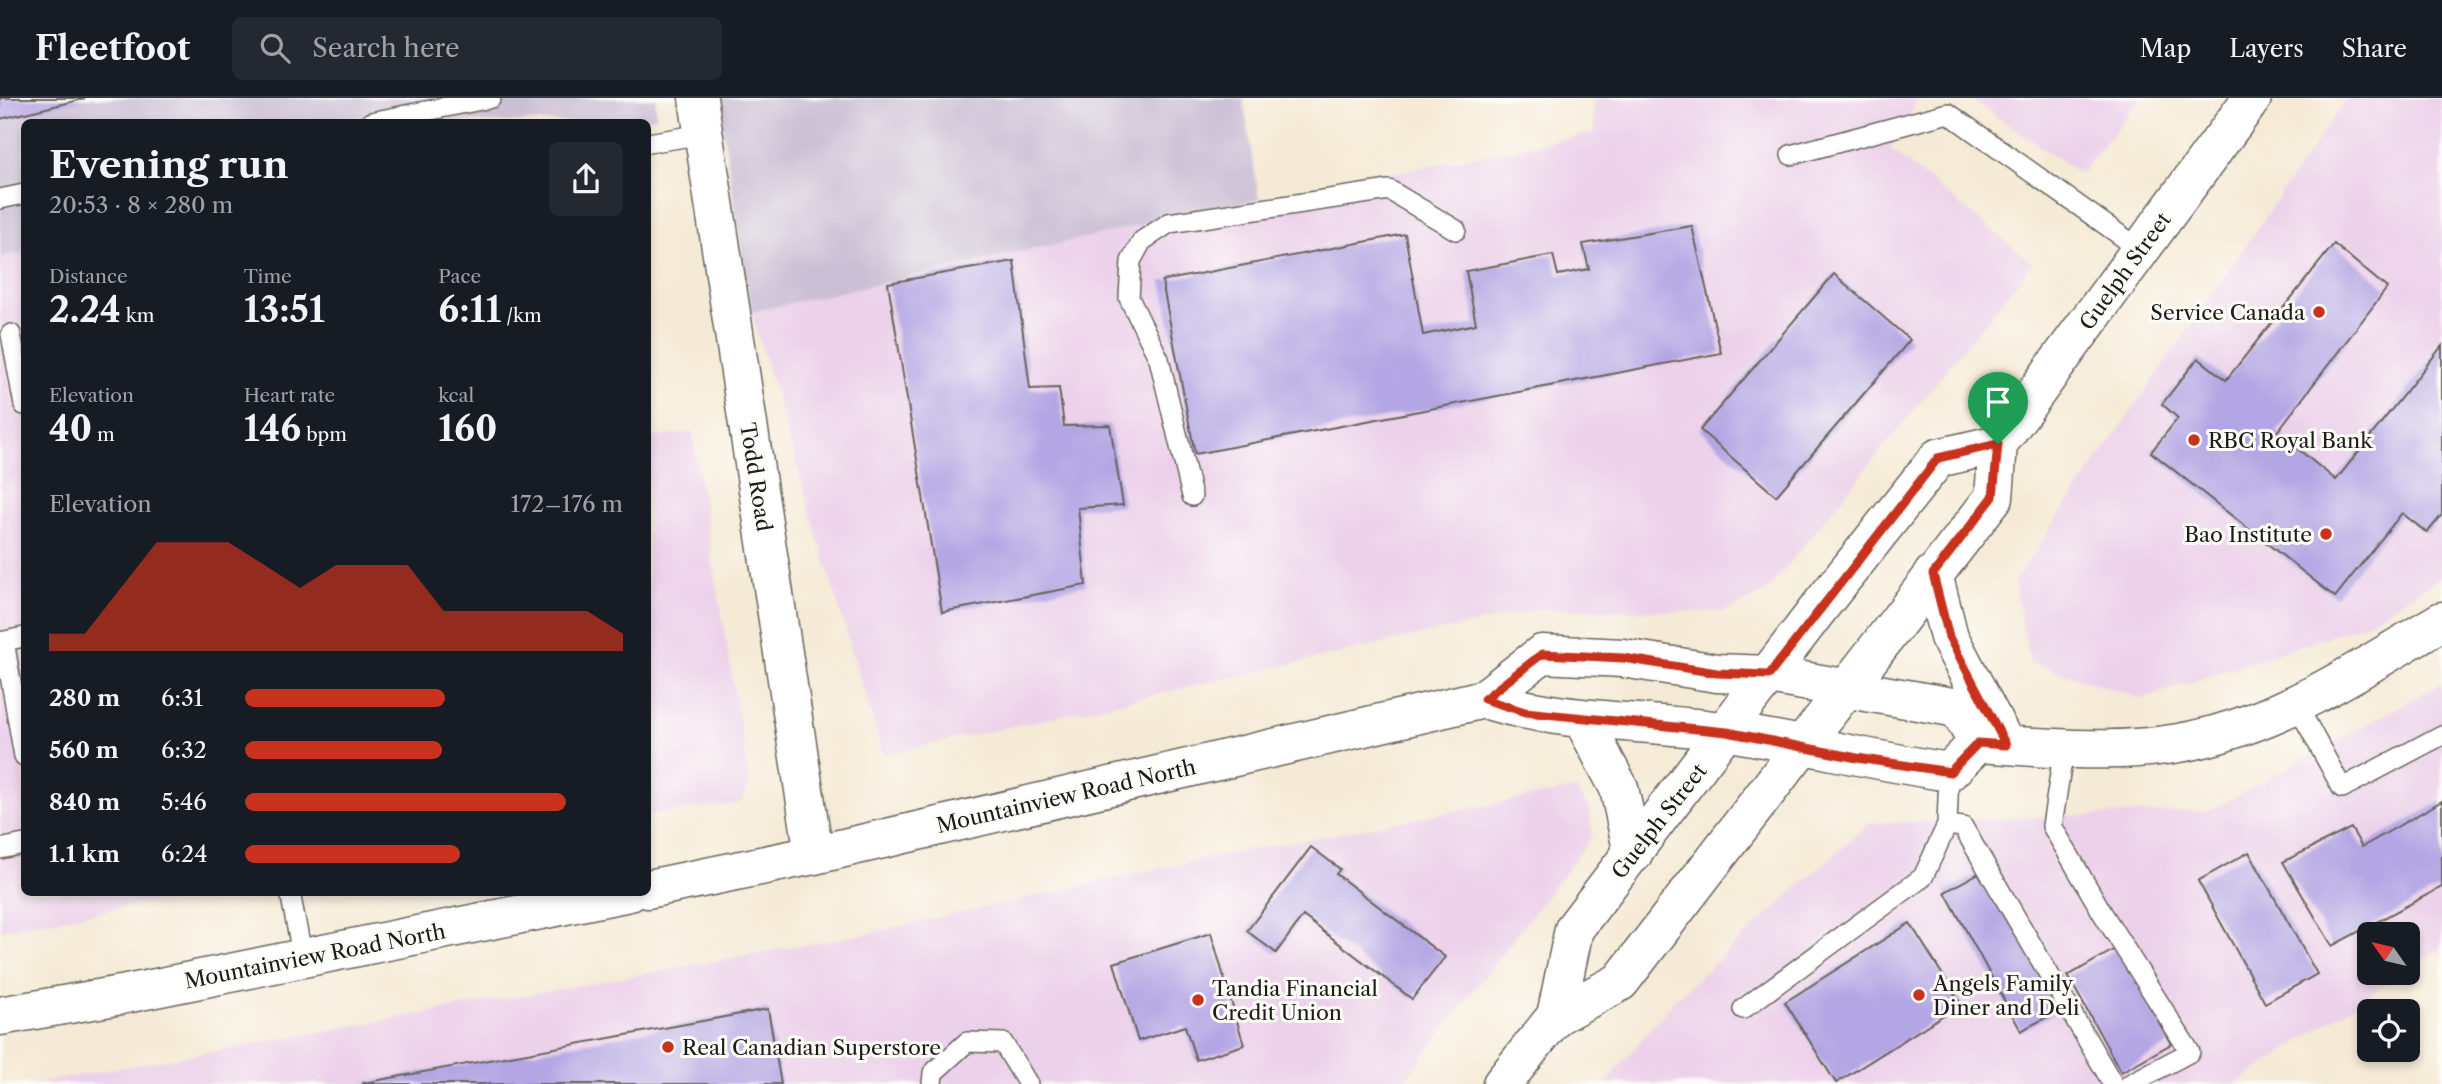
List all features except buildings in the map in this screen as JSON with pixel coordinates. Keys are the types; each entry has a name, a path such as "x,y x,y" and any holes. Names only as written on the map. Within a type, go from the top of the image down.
{"main road":[{"name":"Guelph Street","path":"1502,1084 1556,1016 1620,982 1993,497 1998,444 2252,98"},
{"name":"Todd Road","path":"700,116 814,855"},
{"name":"Guelph Street","path":"1556,1016 1574,929 1769,675 1938,458 1998,444"},
{"path":"1933,574 1949,637 1992,744"},
{"path":"1484,699 1525,712 1727,732 1857,758 1950,772 1992,744 2134,748 2217,735 2297,705 2442,621"},
{"name":"Mountainview Road North","path":"651,888 814,855 1484,699 1542,654 1623,658 1717,673 1769,675 1847,686 1894,698 1958,708 1992,744"},
{"path":"1582,718 1619,788 1633,854"},
{"name":"Mountainview Road North","path":"0,1016 610,896"}],"lane":[{"path":"387,119 491,98"},
{"path":"1791,155 1948,113 2141,250"},
{"path":"651,141 700,116"},
{"path":"1192,496 1158,359 1129,298 1130,261 1142,241 1169,223 1389,190 1456,230"},
{"path":"0,199 21,195"},
{"path":"12,334 21,387"},
{"path":"21,638 2,641 21,740"},
{"path":"2297,705 2342,788 2442,735"},
{"path":"2064,748 2052,826 2102,915 2190,1052 2130,1084"},
{"path":"1743,1009 1923,877 1947,825 1950,772"},
{"path":"1947,825 1963,827 2113,1084"},
{"path":"0,849 21,845"},
{"path":"291,896 303,958"},
{"path":"932,1084 933,1073 967,1042 1003,1043 1028,1084"}],"shaded area":[{"path":"0,98 656,98 656,117 645,119 21,119 21,253 0,257"},
{"path":"718,98 1243,98 1259,199 751,312"},
{"path":"1593,98 1919,98 1890,149 2033,263 1766,592 1725,612 1539,609 883,755 751,312 1259,199 1594,133"},
{"path":"1970,98 2141,98 2080,174"},
{"path":"2347,98 2442,98 2442,576 2367,623 2142,699 2030,662 2014,582"},
{"path":"21,253 21,896 184,896 0,930 0,257"},
{"path":"692,432 750,786 740,803 651,815 651,438"},
{"path":"2442,683 2442,947 2420,961 2420,922 2357,922 2357,985 2384,985 2363,999 2357,999 2357,1003 2235,1084 1605,1084 1675,999 1869,823 2209,811"},
{"path":"1575,789 1590,809 1592,837 1402,1084 31,1084 865,934 1215,856"}],"place":[{"name":"Service Canada","path":"2319,312"},
{"name":"RBC Royal Bank","path":"2194,440"},
{"name":"Bao Institute","path":"2326,534"},
{"name":"Angels Family Diner and Deli","path":"1919,995"},
{"name":"Tandia Financial Credit Union","path":"1198,1000"},
{"name":"Real Canadian Superstore","path":"668,1047"}],"route":[{"path":"1998,444 1993,497 1933,574 1949,637 2006,745 1978,743 1950,772 1857,758 1727,732 1525,712 1484,699 1542,654 1623,658 1717,673 1769,675 1938,458 1998,444"}]}
